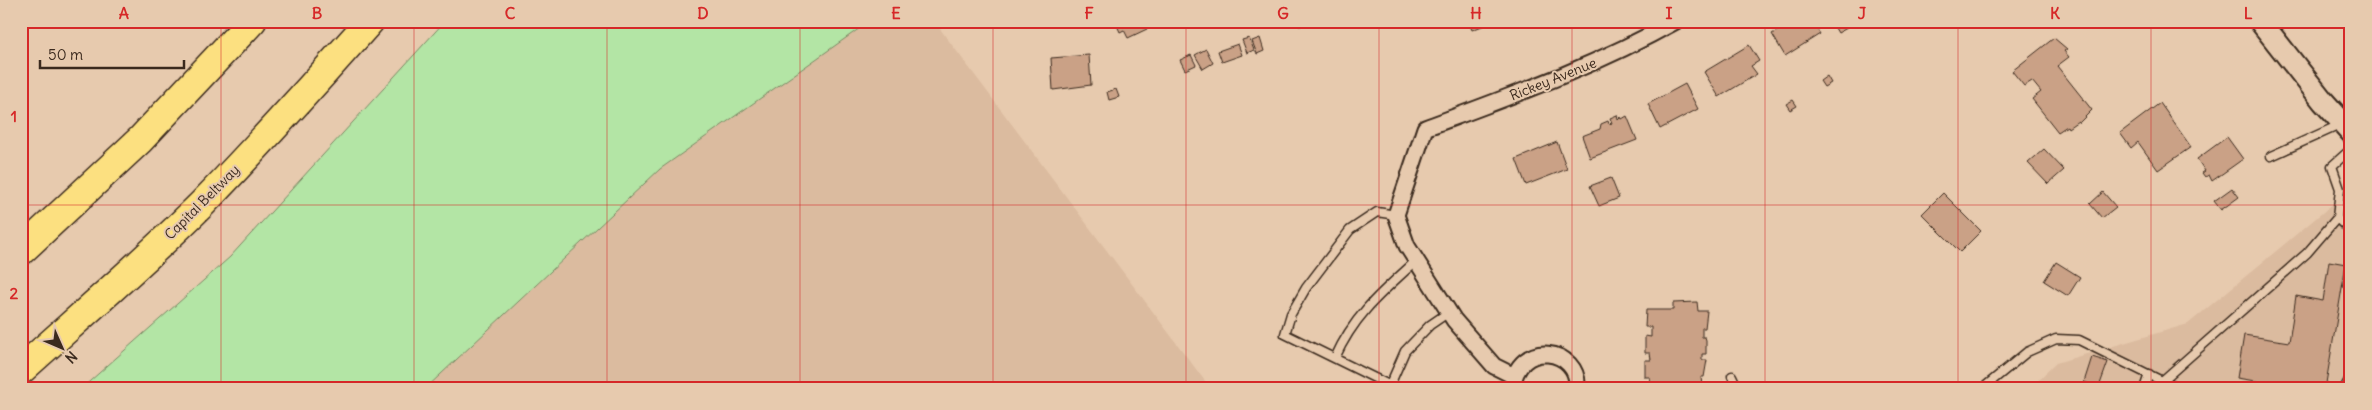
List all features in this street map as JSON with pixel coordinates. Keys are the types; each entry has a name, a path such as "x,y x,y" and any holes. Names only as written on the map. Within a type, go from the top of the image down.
{"highway":[{"path":"21,251 140,140 252,21"},
{"name":"Capital Beltway","path":"21,370 202,204 301,100 370,21"}],"main road":[{"path":"2260,21 2347,128"}],"street":[{"name":"Rickey Avenue","path":"1396,215 1425,128 1622,51 1676,21"},
{"path":"1396,215 1407,246 1449,312 1494,366 1513,382 1520,365 1530,357 1542,354 1555,355 1566,361 1574,371 1577,389"}],"lane":[{"path":"2271,156 2347,128"},
{"path":"2162,381 2307,253 2338,218 2340,188 2332,166 2351,149"},
{"path":"1396,215 1377,212 1350,230 1306,288 1291,314 1285,334 1394,387 1404,352 1430,326 1449,312"},
{"path":"2338,218 2351,232"},
{"path":"1335,358 1343,339 1367,306 1416,261"},
{"path":"1982,389 2027,352 2056,339 2079,340 2162,381 2185,389"},
{"path":"2144,389 2149,374"},
{"path":"1732,376 1738,389"},
{"path":"2344,389 2351,376"}],"shaded area":[{"path":"870,21 934,21 1211,389 425,389 660,169"},
{"path":"2345,194 2351,197 2351,389 2029,389 2056,363 2188,324"}],"green space":[{"path":"445,21 870,21 660,169 425,389 81,389 230,257"}],"building":[{"path":"1115,21 1143,21 1147,29 1128,38 1124,30 1120,32"},
{"path":"1299,21 1309,21 1310,24 1299,26"},
{"path":"1468,21 1495,21 1472,30"},
{"path":"1793,21 1812,21 1820,34 1785,56 1772,34"},
{"path":"1843,22 1847,28 1838,33 1835,28"},
{"path":"1249,38 1254,50 1247,53 1242,40"},
{"path":"1260,38 1264,51 1257,54 1252,41"},
{"path":"2054,38 2067,49 2064,51 2069,57 2057,66 2092,110 2079,123 2078,121 2058,132 2032,99 2041,92 2032,81 2024,86 2012,71"},
{"path":"1238,44 1242,55 1222,62 1218,51"},
{"path":"1749,45 1759,61 1751,66 1757,74 1719,97 1704,72"},
{"path":"1206,49 1213,63 1203,69 1195,55"},
{"path":"1089,55 1091,85 1053,90 1051,58"},
{"path":"1191,55 1196,65 1185,70 1180,60"},
{"path":"1827,76 1831,83 1824,87 1820,81"},
{"path":"1685,84 1698,109 1660,129 1648,104"},
{"path":"1116,89 1119,97 1109,100 1107,92"},
{"path":"1793,100 1797,106 1790,110 1786,104"},
{"path":"2160,103 2191,147 2158,170 2138,142 2131,148 2120,133"},
{"path":"1617,115 1618,120 1621,117 1622,119 1627,116 1637,140 1590,158 1582,136 1600,129 1601,124 1608,121 1609,124 1612,123 1610,118"},
{"path":"2227,137 2243,159 2212,181 2209,175 2205,177 2202,173 2205,171 2197,159"},
{"path":"1557,142 1567,169 1526,185 1516,159"},
{"path":"2044,149 2064,170 2048,184 2028,163"},
{"path":"1611,178 1619,198 1599,206 1590,186"},
{"path":"2232,188 2239,197 2221,210 2214,201"},
{"path":"2103,192 2116,207 2102,218 2090,204"},
{"path":"1943,193 1981,231 1960,252 1922,214"},
{"path":"2329,261 2346,264 2325,389 2285,389 2285,386 2237,378 2244,335 2289,342 2296,296 2323,301"},
{"path":"2056,262 2080,277 2068,296 2044,281"},
{"path":"1697,302 1698,311 1707,311 1705,328 1702,328 1702,337 1705,337 1706,340 1706,354 1702,354 1702,360 1707,360 1704,377 1701,377 1702,386 1705,389 1647,389 1647,386 1651,385 1650,377 1645,377 1645,360 1651,360 1650,353 1645,353 1645,336 1651,337 1651,327 1645,327 1646,310 1673,310 1673,303"},
{"path":"2092,357 2108,362 2099,387 2084,382"}]}
